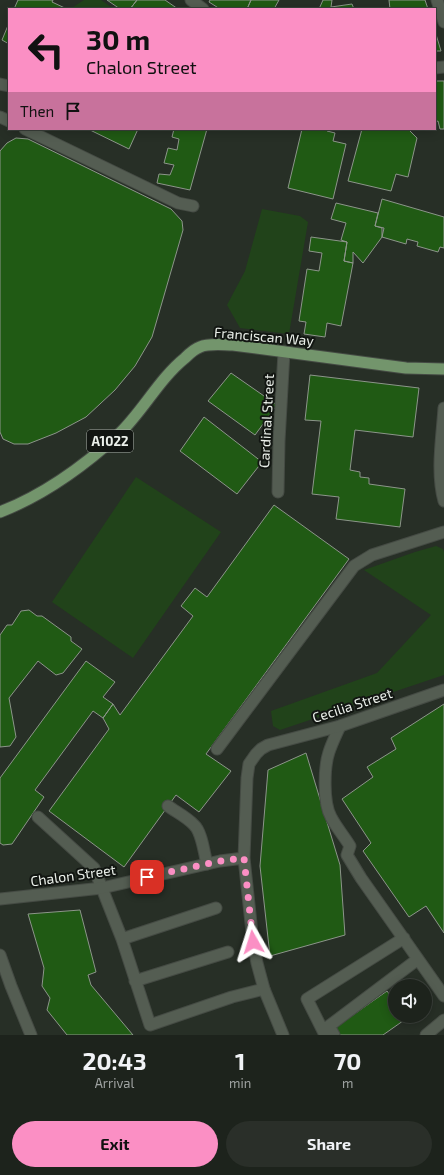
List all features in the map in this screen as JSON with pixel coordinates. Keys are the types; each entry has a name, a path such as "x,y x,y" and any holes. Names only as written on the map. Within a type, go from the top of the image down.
{"main road":[{"name":"Franciscan Way","path":"0,512 24,503 84,465 120,432 170,371 200,347 216,345 233,346 406,368 444,369"}],"street":[{"path":"191,0 203,6"},
{"path":"437,0 444,22"},
{"path":"27,130 178,203 193,206"},
{"name":"Cardinal Street","path":"278,492 284,352"},
{"path":"444,408 441,467 442,493 444,501"},
{"path":"217,749 354,566 372,555 444,532"},
{"name":"Cecilia Street","path":"244,858 247,778 249,764 261,749 268,745 340,726 444,690"},
{"path":"340,726 328,754 326,765 326,793 330,817 350,846 347,855 360,878 444,996"},
{"path":"168,806 195,825 198,830 207,864"},
{"path":"38,817 94,868 122,938 150,1025 232,997 264,989"},
{"path":"244,858 253,942 264,989 283,1035"},
{"name":"Chalon Street","path":"0,899 102,888 230,859 244,858"},
{"path":"122,938 216,908"},
{"path":"325,1035 307,999 404,938"},
{"path":"136,981 228,952"},
{"path":"0,955 31,1035"},
{"path":"334,1035 329,1026 418,959"},
{"path":"426,1035 444,1020"}],"green space":[{"path":"84,0 101,0 113,8 74,8"},
{"path":"262,209 300,216 308,222 289,334 240,328 227,305 245,271"},
{"path":"136,477 221,532 133,658 52,602"},
{"path":"436,546 443,549 444,552 444,675 280,730 273,726 271,711 377,673 431,615 364,570"}],"building":[{"path":"18,0 53,0 52,2 65,8 14,8"},
{"path":"107,0 137,0 131,8 119,8"},
{"path":"137,0 165,0 177,8 131,8"},
{"path":"210,0 251,0 247,8 218,8 209,2"},
{"path":"251,0 279,0 275,8 247,8"},
{"path":"323,0 332,0 331,7 352,4 354,8 319,8"},
{"path":"389,0 425,0 428,8 390,8"},
{"path":"8,25 8,43 2,40"},
{"path":"436,34 441,51 436,51"},
{"path":"436,81 444,81 444,129 440,129 438,121 436,122"},
{"path":"90,130 138,130 129,149"},
{"path":"174,130 207,130 190,190 157,183 159,174 170,175 174,165 164,163 168,148 177,150 179,139 172,137"},
{"path":"302,130 327,130 335,133 333,141 346,144 333,199 288,188"},
{"path":"362,130 409,130 417,138 408,177 396,174 391,191 348,181"},
{"path":"16,138 28,139 171,209 182,221 183,230 152,337 135,366 115,390 86,417 56,433 28,444 14,444 3,439 0,432 0,151 7,143"},
{"path":"382,199 444,217 444,248 440,247 438,252 417,246 418,242 407,239 406,244 382,237 384,228 375,226"},
{"path":"336,203 378,213 375,226 382,228 382,237 363,263 353,252 353,263 344,261 347,242 341,240 346,223 331,219"},
{"path":"311,237 347,242 344,261 353,263 341,326 327,323 325,337 304,334 306,322 299,321 307,269 319,271 322,253 309,251"},
{"path":"231,373 277,405 255,435 208,401"},
{"path":"310,375 419,388 413,437 355,430 350,470 360,472 360,477 369,478 369,484 405,489 400,527 336,519 339,497 312,494 321,421 305,420"},
{"path":"204,417 262,462 237,494 180,451"},
{"path":"274,505 349,559 206,754 231,771 199,812 176,795 124,867 49,811 109,729 103,718 113,704 120,715 193,616 181,606 195,588 207,597"},
{"path":"29,610 37,616 42,616 71,637 71,641 82,649 63,673 56,675 38,661 9,698 16,737 10,746 0,747 0,635 7,625 12,625 21,611"},
{"path":"86,661 115,682 103,697 113,704 103,718 93,711 35,790 44,797 12,844 3,845 0,843 0,778"},
{"path":"444,704 444,933 426,906 409,917 363,851 371,843 342,799 373,777 367,767 396,749 391,738"},
{"path":"306,753 340,865 345,935 270,956 260,866 268,770"},
{"path":"80,910 96,972 88,975 91,985 133,1035 67,1035 47,1010 50,998 42,986 44,968 28,914"},
{"path":"387,991 388,1023 400,1023 383,1035 338,1035 333,1029"}],"route":[{"path":"147,877 230,859 244,858 253,942"}]}
